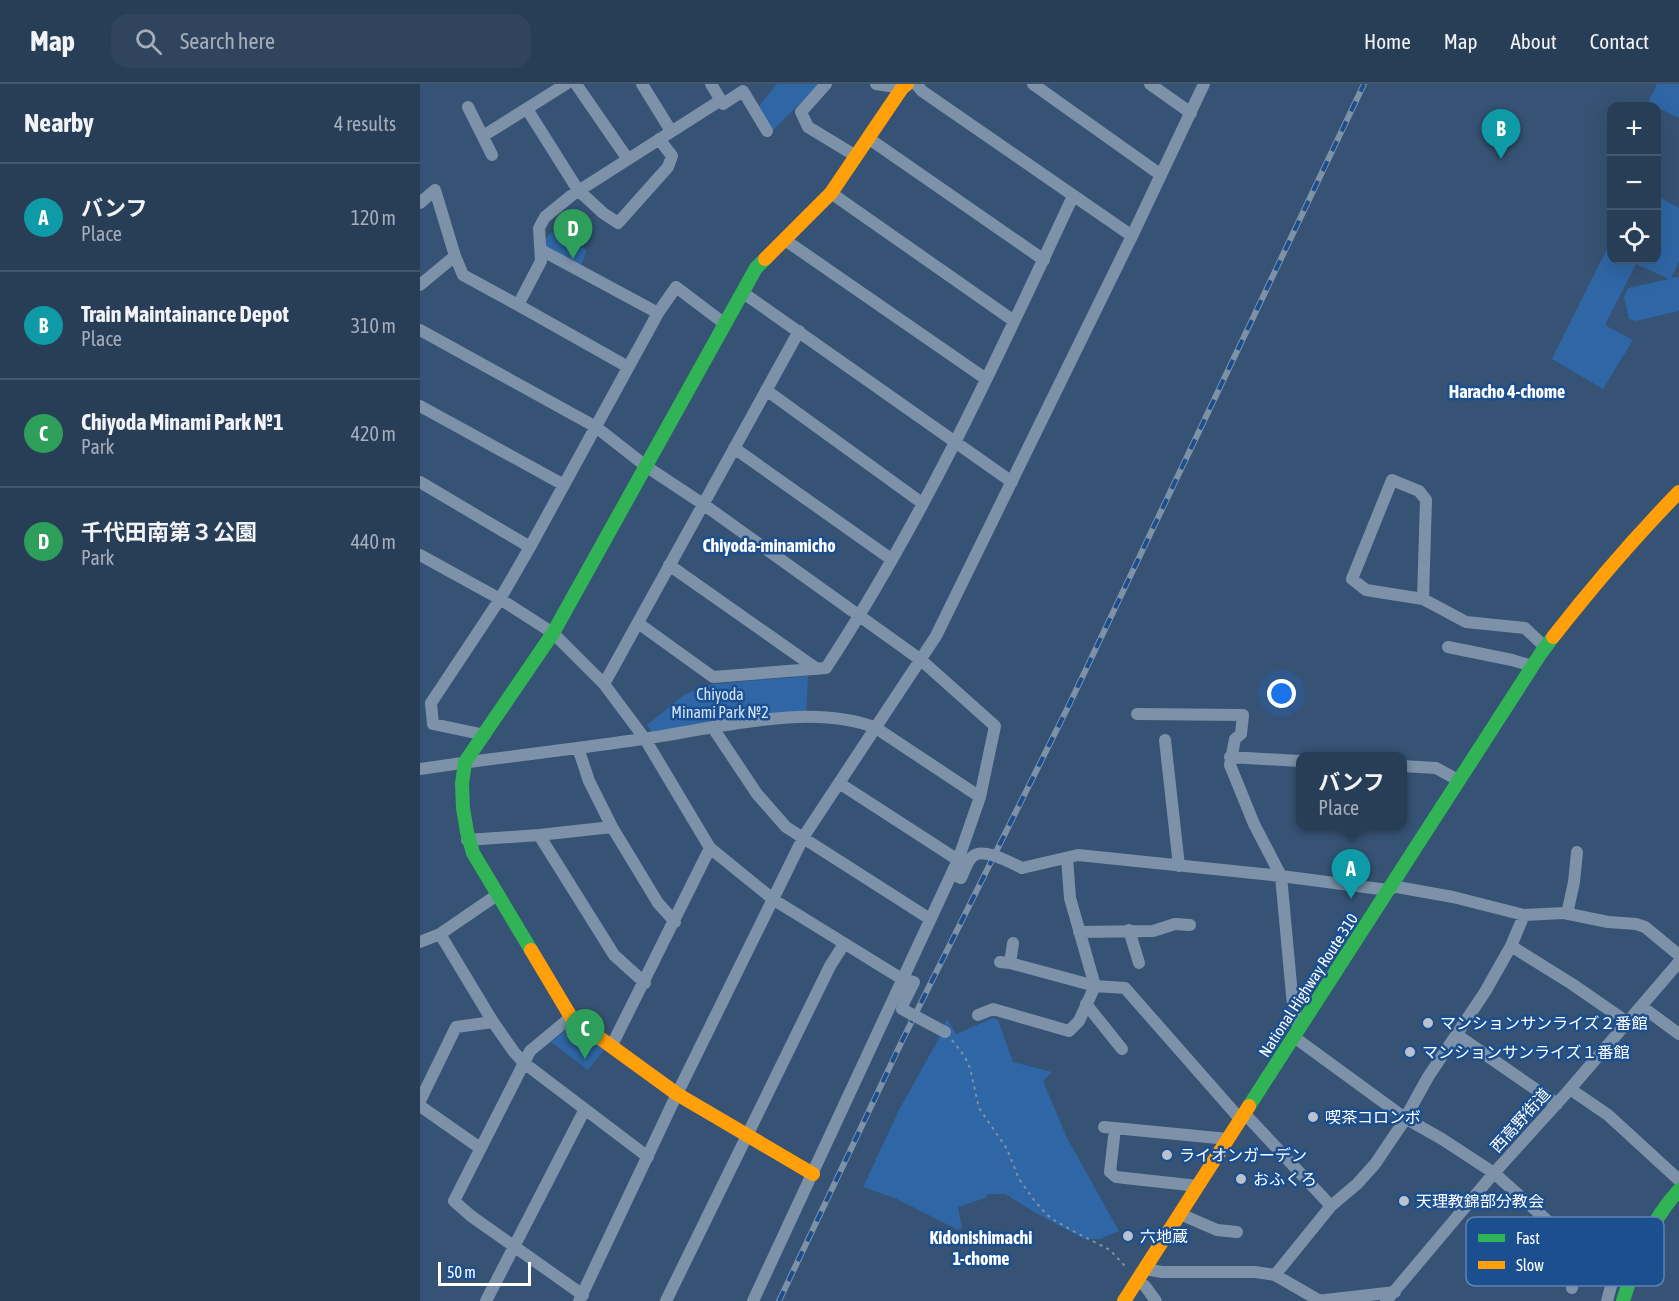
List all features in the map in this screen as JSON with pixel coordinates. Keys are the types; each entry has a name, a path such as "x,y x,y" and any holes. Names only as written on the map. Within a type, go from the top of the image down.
{"main road":[{"path":"813,1174 677,1094 571,1017 497,895 467,840 460,778 465,762 553,633 756,268 831,193 904,86"},
{"name":"National Highway Route 310","path":"1124,1301 1545,647 1634,538 1678,495"},
{"path":"1659,1217 1679,1190"},
{"path":"1623,1301 1628,1286"}],"street":[{"path":"483,136 566,84"},
{"path":"576,84 627,158"},
{"path":"642,84 671,131"},
{"path":"711,84 723,104 742,92 767,131"},
{"path":"826,84 801,112 808,127 856,156"},
{"path":"876,84 904,86"},
{"path":"916,84 922,91 1132,236"},
{"path":"1033,84 1161,176"},
{"path":"1150,84 1191,113"},
{"path":"571,1017 530,1051 454,1201 581,1298 677,1094 803,838 936,636 1204,84"},
{"path":"518,305 541,261 539,228 545,217 578,190 721,100"},
{"path":"468,107 492,155"},
{"path":"527,109 578,190 603,213 618,223 668,168 672,156 659,139"},
{"path":"868,138 1044,260"},
{"path":"420,203 435,190 455,256 463,274 628,367"},
{"path":"831,193 1014,321"},
{"path":"638,623 713,678 826,669 860,617 955,442 1073,196"},
{"path":"785,240 986,379"},
{"path":"541,250 658,313"},
{"path":"420,285 455,256"},
{"path":"485,735 433,724 431,703 500,599 530,548 658,313 676,287 725,324"},
{"path":"742,292 1012,482"},
{"path":"420,330 596,427 647,467 703,504 921,660 995,726 980,797 958,860 753,1301"},
{"path":"604,684 800,331"},
{"path":"766,390 922,503"},
{"path":"420,406 564,485"},
{"path":"734,448 891,559"},
{"path":"1423,599 1426,500 1419,491 1392,480 1352,579 1366,590 1423,599 1466,622 1525,628 1545,647"},
{"path":"420,482 530,548"},
{"path":"420,555 500,599 553,633 604,684 645,739 710,848 774,900 902,979 914,982 902,1009 945,1032"},
{"path":"669,565 817,669"},
{"path":"1448,646 1532,666"},
{"path":"1137,714 1243,715 1241,734 1235,739 1230,765 1254,824 1281,876 1297,1033 1405,1118 1442,1138 1494,1173 1543,1217"},
{"path":"420,769 645,739 770,719 806,718 859,722 876,728 980,797"},
{"path":"713,728 757,794 786,826 930,919"},
{"path":"1165,740 1179,866"},
{"path":"578,748 589,781 612,827 658,903 675,922"},
{"path":"1230,757 1296,761"},
{"path":"1407,766 1436,768 1458,780"},
{"path":"839,783 958,860"},
{"path":"467,840 612,827"},
{"path":"539,835 614,955 645,983"},
{"path":"612,1046 710,848"},
{"path":"1567,914 1574,882 1577,852"},
{"path":"952,874 961,878 971,857 975,854 982,853 1001,858 1022,868 1078,855 1389,889 1397,887 1453,897 1524,915 1567,914 1608,922 1636,924 1645,927 1679,955"},
{"path":"978,1015 993,1009 1069,1031 1079,1021 1095,986 1070,898 1066,858"},
{"path":"420,942 440,933 497,895"},
{"path":"1275,1275 1331,1206 1357,1184 1375,1164 1511,946 1524,915"},
{"path":"1079,932 1153,931 1175,924 1190,926"},
{"path":"1129,930 1139,963"},
{"path":"440,933 493,1022 524,1063 648,1157"},
{"path":"1014,943 1005,962 1095,986 1125,988 1243,1117 1331,1206"},
{"path":"666,1301 830,966 844,944"},
{"path":"1511,946 1579,988 1627,1022"},
{"name":"西高野街道","path":"1390,1296 1494,1173 1557,1104 1679,962"},
{"path":"1086,1004 1122,1049"},
{"path":"1641,1006 1679,1034"},
{"path":"420,1101 456,1027 493,1022"},
{"path":"1457,1035 1557,1104"},
{"path":"1570,1089 1608,1115 1679,1180"},
{"path":"420,1106 480,1148"},
{"path":"486,1301 585,1109"},
{"path":"1104,1127 1228,1139"},
{"path":"1114,1137 1110,1172 1116,1177 1198,1186"},
{"path":"1180,1214 1217,1230 1237,1232"},
{"path":"1156,1301 1145,1286 1141,1275 1162,1272 1255,1272 1275,1275 1319,1301 1390,1296"},
{"path":"1607,1301 1611,1286"}],"path":[{"path":"945,1032 945,1036 953,1041 965,1057 970,1068 979,1108 1007,1149 1019,1179 1034,1200 1054,1220 1110,1250 1141,1275"}],"green space":[{"path":"777,84 820,84 772,131 759,106"},
{"path":"1657,84 1679,84 1679,118 1661,109 1661,102 1648,102"},
{"path":"1661,198 1679,208 1679,261 1671,278 1679,277 1679,311 1636,321 1629,319 1624,297 1628,288 1669,279 1636,264 1661,264"},
{"path":"552,232 587,250 580,268 545,250 546,238"},
{"path":"1607,249 1607,264 1636,264 1605,325 1633,340 1603,389 1552,359"},
{"name":"Chiyoda Minami Park №2","path":"808,676 806,715 654,735 647,725 685,694 713,684"},
{"path":"993,1018 998,1020 1013,1062 1052,1072 1043,1081 1067,1138 1119,1231 1100,1239 1084,1239 1005,1194 988,1194 985,1198 958,1207 962,1228 958,1230 897,1199 863,1187 899,1110 938,1040 947,1019 956,1034"},
{"path":"576,1026 605,1048 588,1070 551,1042 567,1029"}],"railway":[{"path":"779,1301 902,1041 1069,705 1364,84"}],"traffic: fast":[{"path":"531,950 473,853 463,808 462,784 465,762 553,633 756,268 765,259"},
{"path":"1249,1106 1553,637"},
{"path":"1658,1217 1679,1190"},
{"path":"1623,1301 1628,1286"}],"traffic: slow":[{"path":"765,259 831,193 902,88 907,84"},
{"path":"1553,637 1614,563 1679,492"},
{"path":"531,950 571,1017 677,1094 813,1174"},
{"path":"1124,1301 1249,1106"}],"place":[{"name":"Train Maintainance Depot","path":"1501,159"},
{"name":"千代田南第３公園","path":"573,259"},
{"name":"バンフ","path":"1351,899"},
{"name":"マンションサンライズ２番館","path":"1428,1023"},
{"name":"マンションサンライズ１番館","path":"1410,1052"},
{"name":"Chiyoda Minami Park №1","path":"585,1059"},
{"name":"喫茶コロンボ","path":"1313,1117"},
{"name":"ライオンガーデン","path":"1167,1155"},
{"name":"おふくろ","path":"1241,1179"},
{"name":"天理教錦部分教会","path":"1404,1201"},
{"name":"六地蔵","path":"1128,1236"}],"district":[{"name":"Haracho 4-chome","path":"1507,391"},
{"name":"Chiyoda-minamicho","path":"769,545"},
{"name":"Kidonishimachi 1-chome","path":"981,1247"}]}
